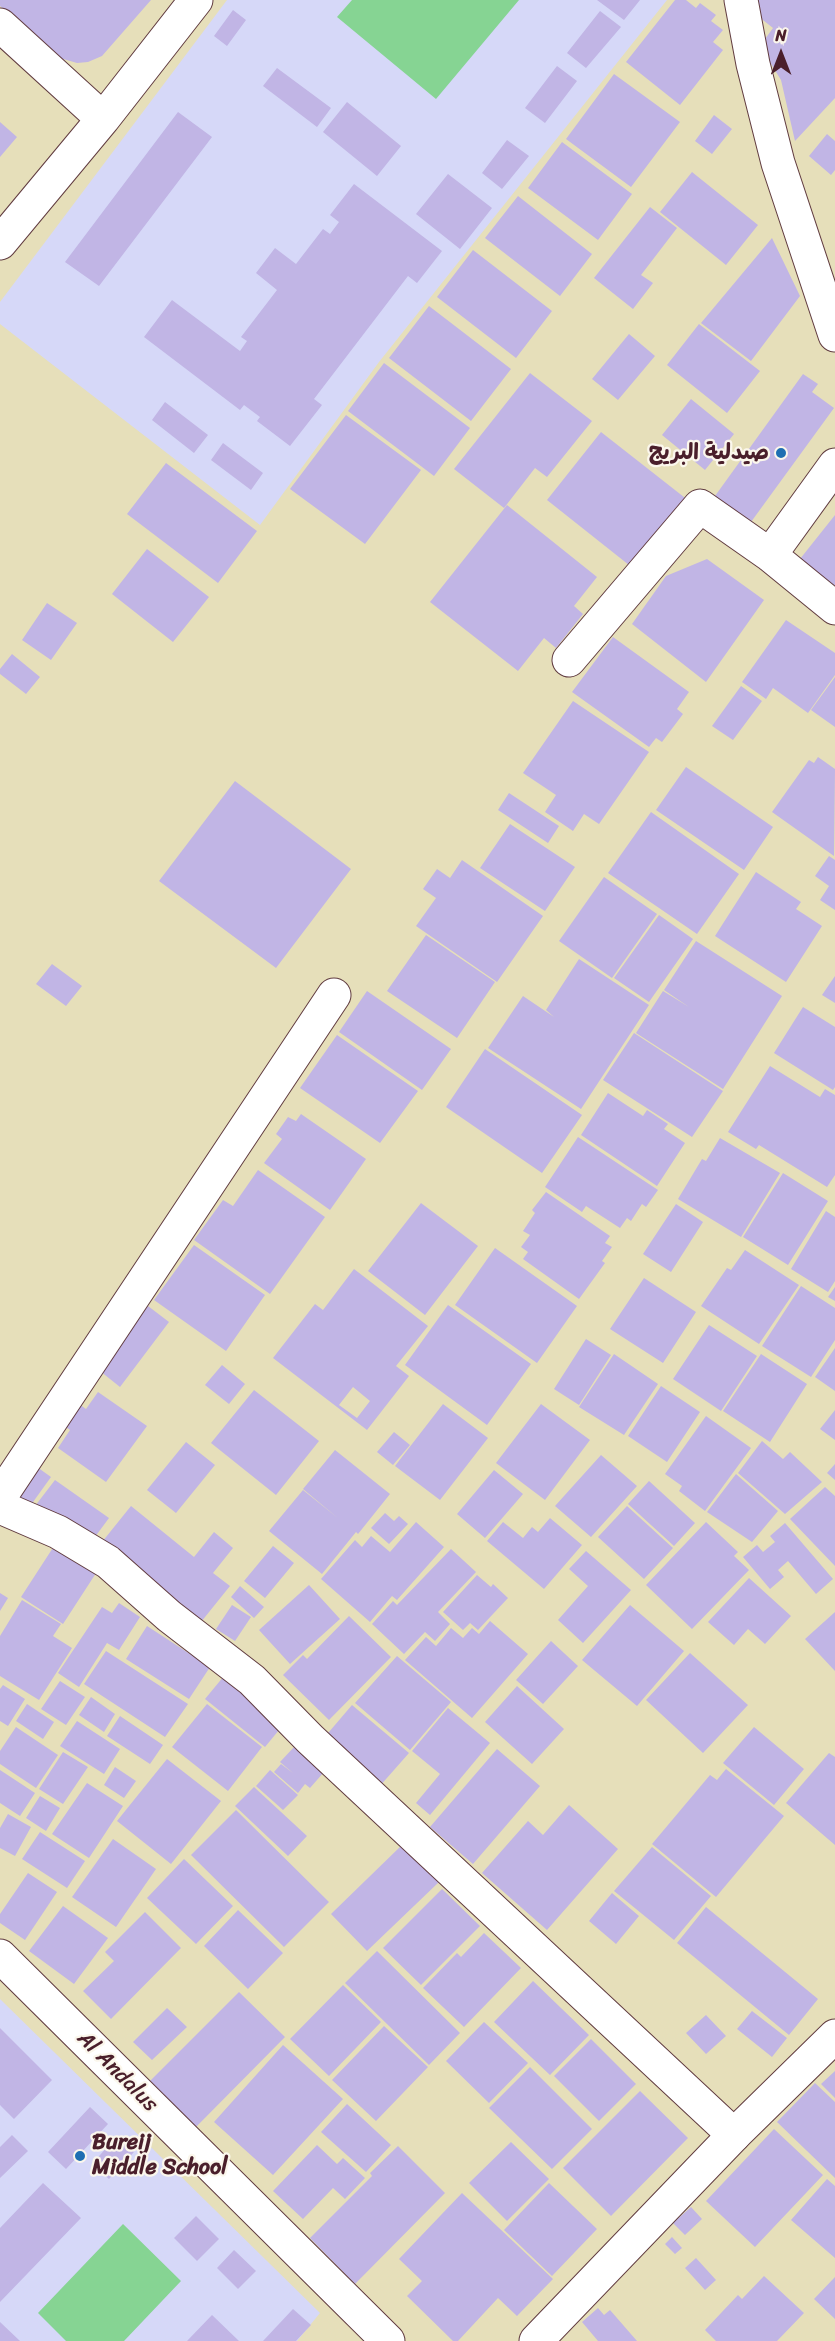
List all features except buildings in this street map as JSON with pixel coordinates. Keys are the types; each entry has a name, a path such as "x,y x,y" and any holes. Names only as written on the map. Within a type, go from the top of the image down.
{"street":[{"path":"0,243 103,119 196,0"},
{"path":"741,0 753,64 778,163 835,335"},
{"path":"0,25 103,119"},
{"path":"770,555 835,465"},
{"path":"569,660 700,506 770,555 835,608"},
{"path":"0,1497 334,995"},
{"path":"0,1507 58,1533 108,1562 169,1616 252,1680 310,1739 734,2135"},
{"name":"Al Andalus","path":"0,1956 388,2341"},
{"path":"536,2341 734,2135 835,2036"}],"shaded area":[{"path":"227,0 667,0 379,362 260,525 0,324 0,302"},
{"name":"Bureij Middle School","path":"0,1999 320,2313 297,2341 0,2341"}],"green space":[{"path":"352,0 519,0 436,99 337,17"},
{"path":"123,2224 181,2281 124,2341 66,2341 38,2313"}],"place":[{"name":"صيدلية البريج","path":"781,453"},
{"name":"Bureij Middle School","path":"80,2156"}]}
